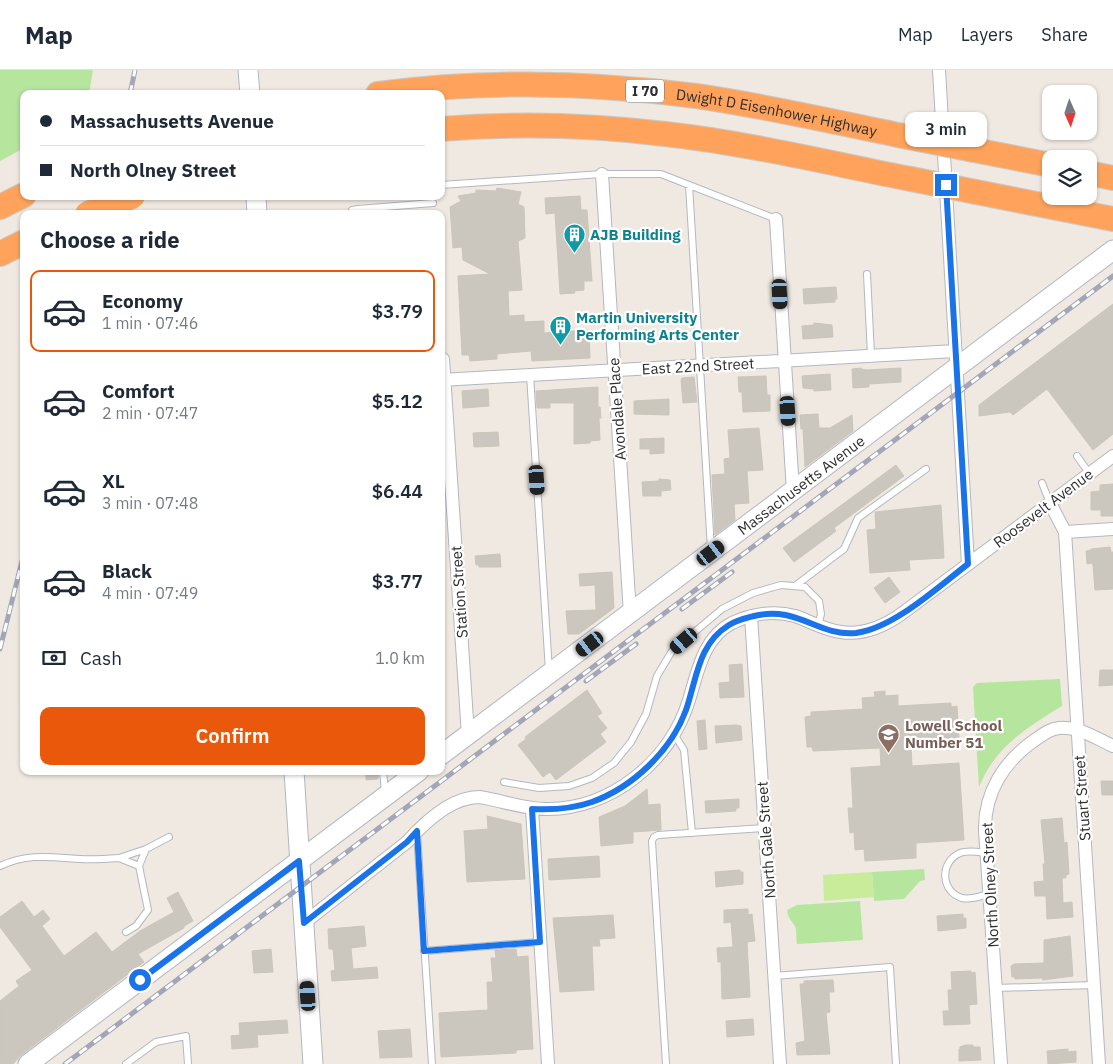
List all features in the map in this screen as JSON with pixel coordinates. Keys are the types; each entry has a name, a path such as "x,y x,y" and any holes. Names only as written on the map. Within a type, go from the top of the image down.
{"highway":[{"name":"Dwight D Eisenhower Highway","path":"416,90 507,85 564,85 633,89 720,100 1042,163"},
{"path":"445,129 552,126 664,134 726,143 1113,219"},
{"path":"1097,175 1113,178"},
{"path":"0,207 20,197"},
{"path":"97,210 123,200"},
{"path":"0,254 20,244"}],"street":[{"path":"248,70 250,90"},
{"path":"939,70 968,564"},
{"name":"Avondale Place","path":"602,174 630,614"},
{"path":"776,219 792,491"},
{"name":"Massachusetts Avenue","path":"445,752 792,491 955,360 1113,250"},
{"name":"East 22nd Street","path":"445,380 871,355 955,360"},
{"name":"Station Street","path":"445,408 468,735"},
{"name":"Roosevelt Avenue","path":"304,923 453,804 471,797 486,798 532,809 567,808 591,803 634,778 664,749 674,734 687,708 700,660 715,637 729,625 751,616 769,613 786,614 836,631 856,633 887,623 1113,456"},
{"path":"1050,503 1065,532 1113,530"},
{"name":"Stuart Street","path":"1065,532 1098,1064"},
{"name":"North Gale Street","path":"751,616 780,1064"},
{"name":"North Olney Street","path":"1001,1064 985,824 988,807 996,782 1006,766 1022,749 1048,731 1058,728 1078,729"},
{"path":"1078,729 1113,746"},
{"path":"294,775 312,1064"},
{"path":"28,1064 414,775"},
{"path":"532,809 548,1064"}],"lane":[{"path":"445,185 602,174 661,174 776,219"},
{"path":"689,185 711,553"},
{"path":"352,210 433,202"},
{"path":"867,274 871,355"},
{"path":"530,375 549,675"},
{"path":"1076,456 1089,473"},
{"path":"795,586 844,549 858,518 926,469"},
{"path":"1042,483 1050,503"},
{"path":"504,782 539,788 570,786 592,778 614,763 631,742 646,714 657,676 672,651 722,609 754,593 781,585 805,587 819,601 821,614 818,626"},
{"path":"674,734 684,750 692,833"},
{"path":"383,775 385,797"},
{"path":"666,1064 652,841 658,835 765,828"},
{"path":"417,831 432,1064"},
{"path":"0,866 16,859 44,856 82,860 119,858 146,849 169,837"},
{"path":"126,932 136,926 148,910 139,866 146,849"},
{"path":"987,853 961,852 954,856 946,869 945,876 946,884 956,895 972,898 989,894"},
{"path":"119,858 139,866"},
{"path":"424,951 540,942"},
{"path":"774,976 890,967 896,1064"},
{"path":"996,988 1094,985"},
{"path":"126,1064 156,1042 186,1036 188,1064"}],"green space":[{"path":"0,70 93,70 90,90 20,90 20,150 0,161"},
{"path":"1060,679 1062,706 1036,722 1013,740 994,761 979,787 973,687 977,683"},
{"path":"924,869 925,880 920,881 904,899 874,901 872,872"},
{"path":"872,872 874,897 824,901 823,875"},
{"path":"860,901 863,940 797,944 796,928 787,910 797,905"}],"building":[{"path":"497,188 521,192 518,204 524,207 525,238 518,241 522,290 508,291 509,316 524,315 524,322 544,321 544,333 589,330 590,358 532,361 531,351 497,354 497,359 470,361 469,355 462,355 458,276 490,274 463,260 462,247 453,248 450,207 461,201 458,196 476,193 476,190 496,191"},
{"name":"AJB Building","path":"580,196 581,210 587,210 592,281 584,281 584,290 560,294 555,213 546,214 545,198"},
{"path":"836,287 837,299 835,299 835,302 804,304 803,289"},
{"path":"1113,304 1113,434 1093,450 1047,389 1013,415 1010,412 979,416 979,405"},
{"path":"814,323 832,325 833,337 803,339 802,326 814,325"},
{"path":"861,368 867,370 901,368 901,382 869,384 869,387 853,388 852,369"},
{"path":"830,374 831,390 814,391 814,389 803,388 802,376"},
{"path":"766,376 767,395 770,395 770,411 743,412 742,392 739,392 738,377"},
{"path":"694,377 697,402 683,403 681,380 682,378"},
{"path":"598,387 598,407 600,407 601,418 599,418 600,440 574,444 574,403 550,403 550,408 537,408 536,391"},
{"path":"488,389 489,406 463,408 462,391"},
{"path":"669,399 669,415 634,414 634,401"},
{"path":"818,414 819,428 830,428 852,415 853,431 805,467 803,429 801,429 800,415"},
{"path":"759,428 763,470 747,471 749,503 734,504 735,520 715,535 712,475 725,474 724,459 730,458 728,430"},
{"path":"498,432 499,446 474,447 473,433"},
{"path":"664,438 664,453 650,454 650,449 640,449 640,439"},
{"path":"896,465 904,476 834,528 836,531 794,562 783,548"},
{"path":"659,479 670,480 671,490 661,491 661,496 643,496 642,482 659,481"},
{"path":"1113,484 1113,516 1101,516 1101,510 1091,510 1091,492 1100,491 1100,485"},
{"path":"941,505 944,558 909,560 910,570 870,573 867,530 876,529 875,512"},
{"path":"1110,547 1111,552 1113,552 1113,589 1095,590 1093,565 1092,563 1087,564 1086,551"},
{"path":"500,554 501,567 479,567 479,565 476,565 475,556"},
{"path":"612,572 614,608 579,634 568,634 566,611 596,610 595,585 580,586 579,574"},
{"path":"889,577 900,592 885,603 874,588"},
{"path":"742,664 744,697 720,698 719,683 730,682 729,665"},
{"path":"1100,670 1113,670 1113,685 1099,686"},
{"path":"587,690 602,713 597,716 607,728 600,734 606,742 556,780 550,772 543,777 518,745 526,739 525,737"},
{"path":"885,691 885,696 898,695 898,706 951,703 951,707 957,706 959,739 953,739 953,743 911,746 912,766 959,763 964,840 916,843 916,858 865,861 864,849 855,850 854,832 850,833 848,808 853,808 851,768 881,766 880,748 813,751 812,747 807,747 805,717 811,716 811,712 863,709 862,698 875,697 874,692"},
{"path":"705,720 707,749 699,750 697,721"},
{"path":"715,726 741,726 742,740 716,743"},
{"path":"366,775 378,775 378,779 366,780"},
{"path":"1101,781 1113,781 1113,795 1102,795"},
{"path":"647,789 648,805 660,804 661,830 633,832 633,843 601,846 599,817 625,806"},
{"path":"739,799 739,808 736,808 736,811 706,813 705,801"},
{"path":"487,816 521,824 525,879 467,882 464,831 488,829"},
{"path":"1062,818 1064,843 1067,842 1069,874 1066,875 1066,878 1062,878 1063,903 1072,902 1073,917 1047,919 1046,896 1035,896 1034,882 1044,881 1043,864 1045,864 1041,820"},
{"path":"599,856 600,877 549,880 548,859"},
{"path":"740,870 740,872 743,872 743,884 716,887 715,872"},
{"path":"178,892 193,921 138,954 144,962 21,1055 13,1064 0,1064 0,1001 19,986 16,981 32,970 0,927 0,917 22,901 34,917 43,910 50,919 42,926 64,956 96,932 112,952 140,931 174,912 167,898"},
{"path":"748,909 748,915 752,914 755,941 747,942 750,997 722,999 721,962 718,962 717,948 733,947 731,922 724,923 724,910"},
{"path":"963,914 963,918 966,918 966,928 938,931 937,916"},
{"path":"613,915 615,938 599,939 600,946 592,946 594,990 560,992 553,918"},
{"path":"364,926 366,946 351,948 353,969 377,967 378,978 332,981 331,971 335,970 333,949 329,949 328,929"},
{"path":"1070,936 1073,976 1043,980 1042,978 1015,979 1015,977 1012,977 1011,966 1014,964 1044,963 1044,940"},
{"path":"271,949 273,972 254,973 252,951"},
{"path":"516,949 517,957 528,956 533,1049 516,1050 516,1053 441,1057 439,1013 488,1010 487,982 493,982 491,958 496,958 495,950"},
{"path":"971,971 971,973 975,972 977,1004 969,1005 970,1024 944,1025 943,1011 949,1011 948,990 952,990 951,972"},
{"path":"833,980 834,992 829,992 830,1012 826,1013 830,1054 797,1055 796,1043 805,1041 800,984 804,984 804,981"},
{"path":"753,1019 754,1035 727,1037 726,1021"},
{"path":"287,1020 288,1033 257,1035 258,1047 232,1049 231,1036 240,1035 239,1023"},
{"path":"410,1029 412,1057 380,1058 378,1031"},
{"path":"965,1045 980,1047 981,1060 959,1061 959,1049"},
{"path":"1068,1049 1068,1052 1076,1051 1076,1062 1048,1064 1047,1051"}],"railway":[{"path":"131,90 135,70"},
{"path":"102,210 104,200"},
{"path":"65,1064 1113,276"},
{"path":"0,649 20,569"},
{"path":"682,609 732,572"},
{"path":"586,681 636,644"}],"place":[{"name":"AJB Building","path":"574,253"},
{"name":"Martin University Performing Arts Center","path":"560,345"},
{"name":"Lowell School Number 51","path":"889,753"}],"route":[{"path":"140,980 299,861 304,923 407,842 417,831 424,951 540,942 532,809 567,808 591,803 618,789 634,778 655,759 674,734 687,708 702,655 718,633 742,619 769,613 795,616 836,631 848,633 864,631 896,618 968,564 957,402 946,185"}]}
